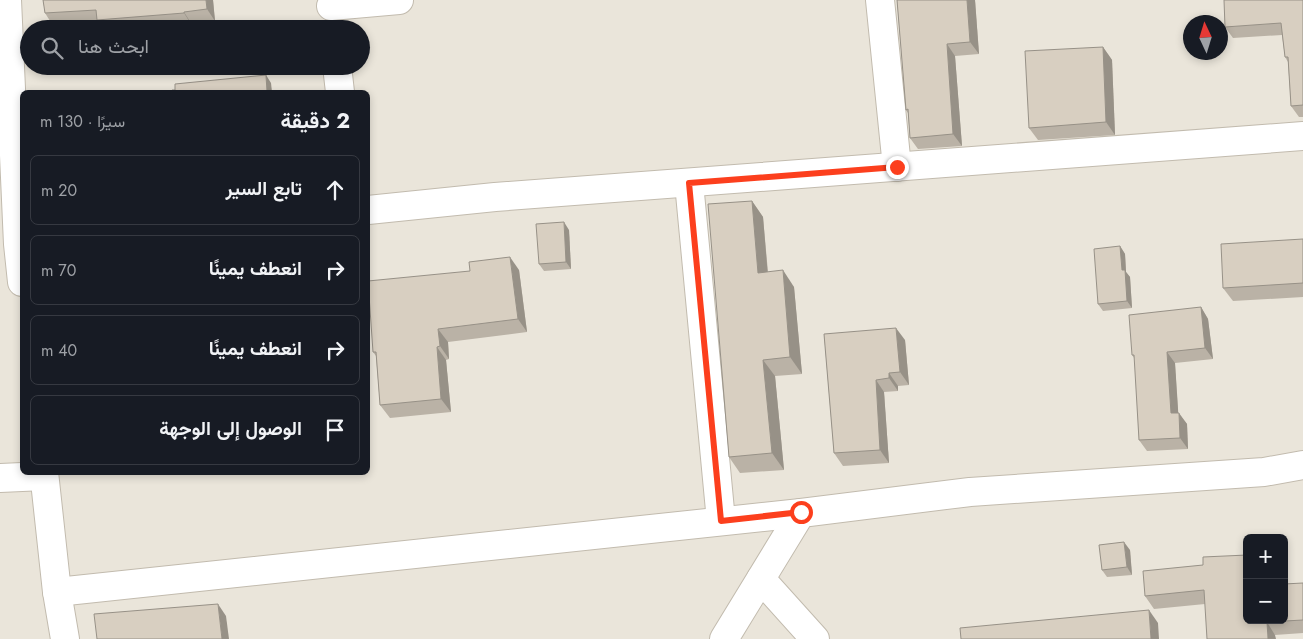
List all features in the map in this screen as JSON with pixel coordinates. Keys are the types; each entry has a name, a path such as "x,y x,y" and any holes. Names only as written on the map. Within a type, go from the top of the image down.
{"street":[{"path":"7,0 20,243"},
{"path":"331,12 399,0"},
{"path":"880,0 897,167"},
{"path":"339,75 340,90"},
{"path":"370,210 495,198 1303,136"},
{"path":"689,183 721,521"},
{"path":"57,592 721,521 970,492 1264,472 1303,465"},
{"path":"0,478 33,475"},
{"path":"44,475 57,592 65,639"},
{"path":"724,639 801,512"},
{"path":"760,579 815,639"}],"shaded area":[{"path":"0,0 1303,0 1303,639 0,639"}],"building":[{"path":"43,0 206,0 207,9 184,13 97,20 96,10 45,13"},
{"path":"897,0 967,0 970,42 947,44 953,134 910,138"},
{"path":"1224,0 1303,0 1303,105 1291,106 1288,57 1285,57 1281,23 1228,27 1228,15 1225,15"},
{"path":"1103,47 1106,122 1029,128 1025,51"},
{"path":"266,75 267,90 175,90 175,84"},
{"path":"752,201 758,273 783,270 790,357 763,360 772,453 729,457 708,204"},
{"path":"564,222 566,262 539,264 536,224"},
{"path":"1303,239 1303,283 1223,288 1221,244"},
{"path":"1120,246 1122,270 1125,270 1127,301 1098,304 1094,249"},
{"path":"510,257 518,319 438,329 440,346 437,347 441,399 380,405 376,352 373,352 370,281 470,271 469,262"},
{"path":"1201,307 1205,348 1167,352 1171,413 1179,413 1180,438 1139,440 1134,355 1132,355 1129,315"},
{"path":"896,328 900,372 889,373 889,378 876,380 880,450 834,453 824,334"},
{"path":"1124,542 1127,567 1102,570 1099,545"},
{"path":"1243,555 1243,624 1267,624 1268,639 1207,639 1204,590 1145,596 1143,571 1203,565 1203,557"},
{"path":"1303,583 1303,620 1288,621 1288,584"},
{"path":"218,604 222,639 97,639 94,614"},
{"path":"1149,610 1151,639 961,639 960,628"}],"route":[{"path":"801,512 721,521 689,183 897,167"}]}
